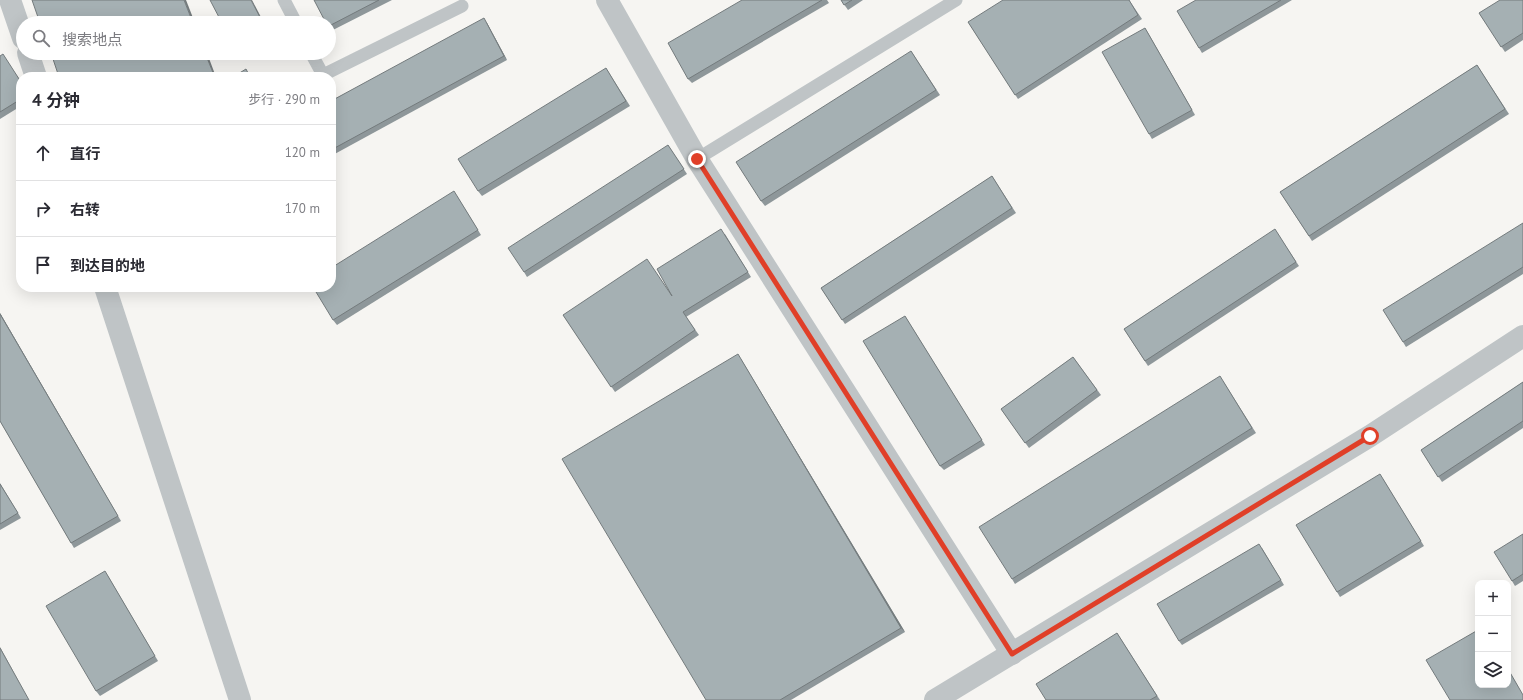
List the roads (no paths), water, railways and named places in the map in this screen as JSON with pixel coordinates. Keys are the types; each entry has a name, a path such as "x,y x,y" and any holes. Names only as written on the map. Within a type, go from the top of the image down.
{"street":[{"path":"10,0 16,18"},
{"path":"607,0 697,159 1012,654"},
{"path":"30,60 34,72"},
{"path":"107,292 240,700"},
{"path":"935,700 1370,436 1523,336"}],"lane":[{"path":"284,0 292,16"},
{"path":"697,159 956,0"},
{"path":"329,72 462,6"},
{"path":"316,60 322,72"}]}
